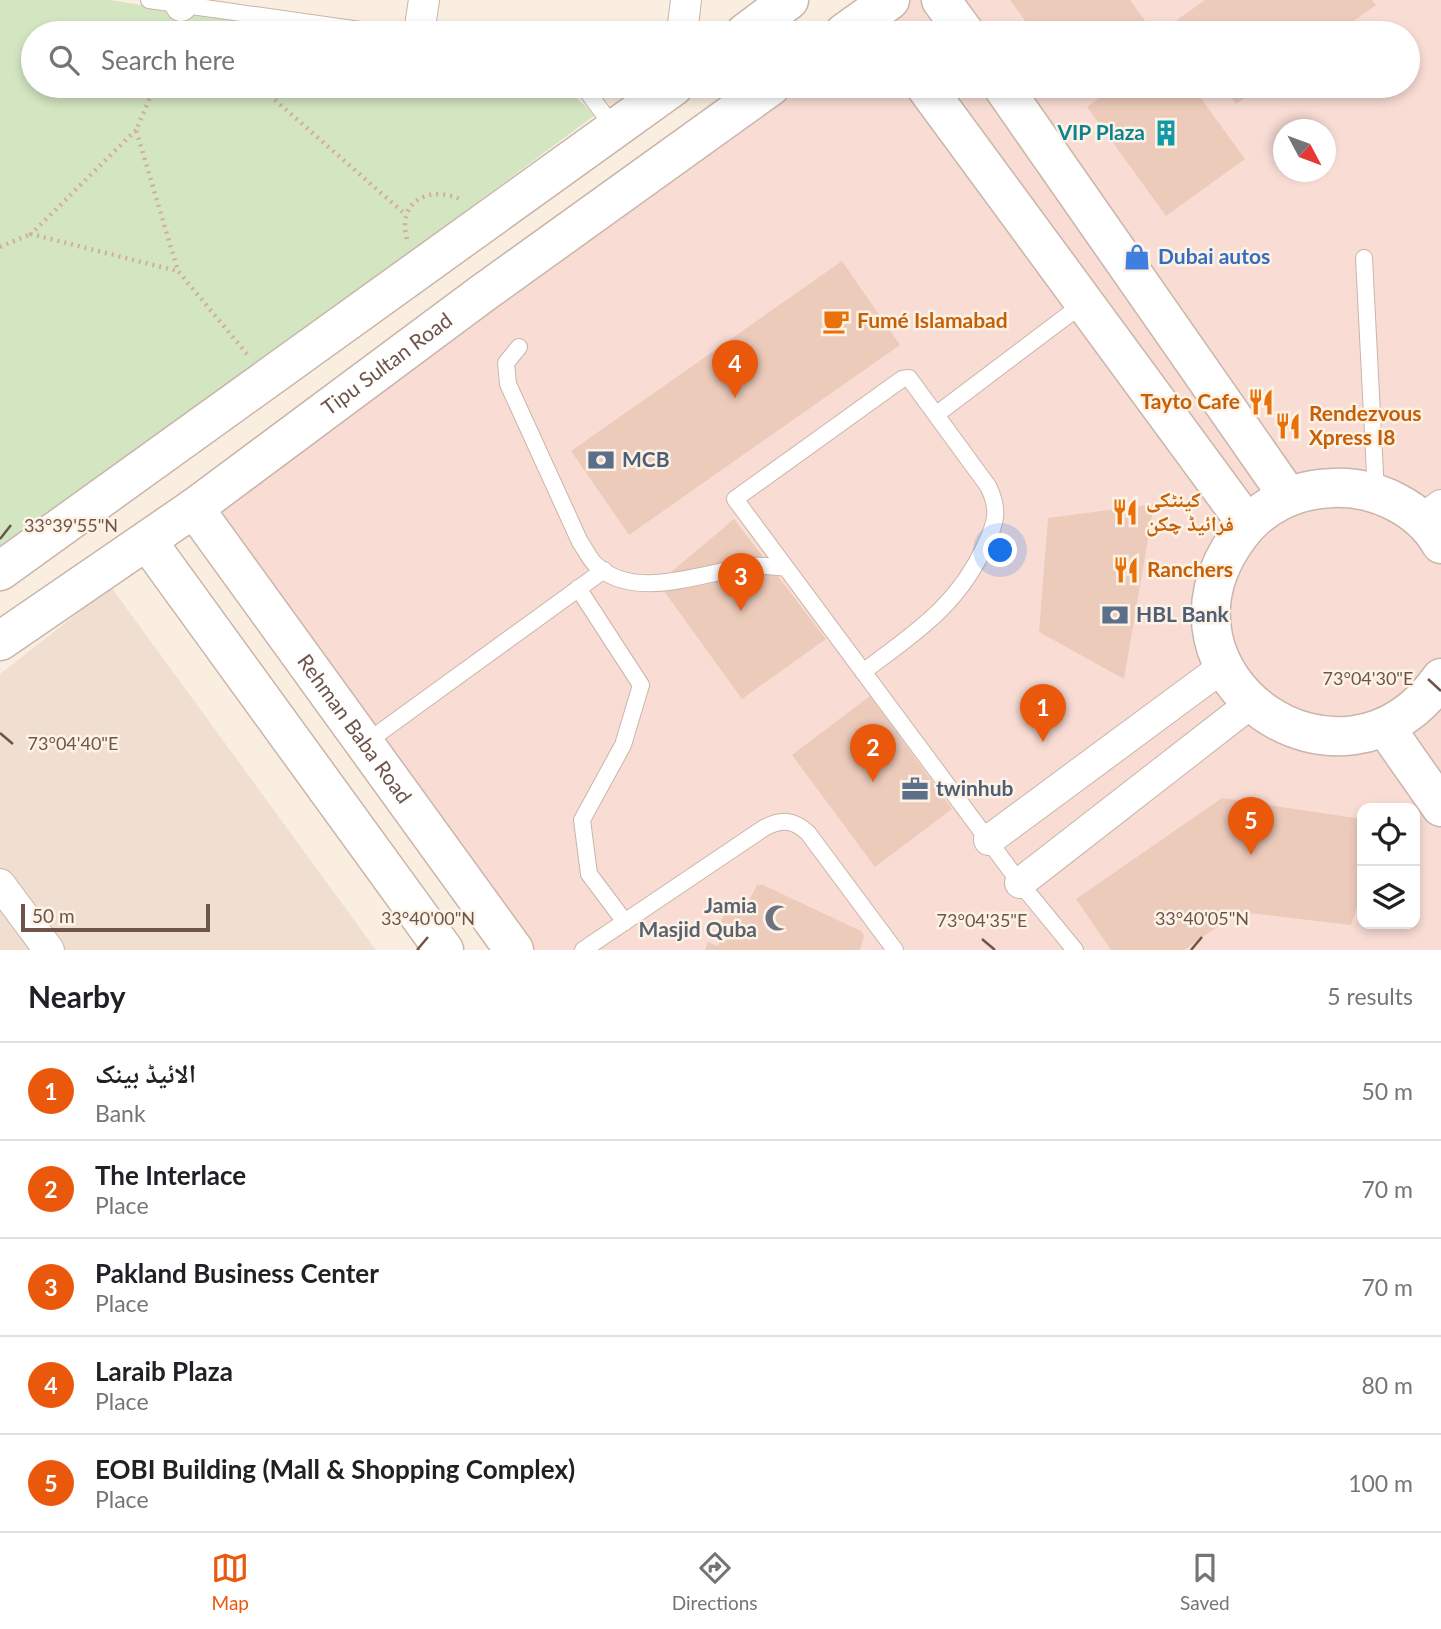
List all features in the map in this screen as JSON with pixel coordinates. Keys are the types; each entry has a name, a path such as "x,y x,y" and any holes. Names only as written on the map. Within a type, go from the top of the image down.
{"street":[{"path":"421,21 424,0"},
{"path":"684,21 687,0"},
{"path":"761,21 789,0"},
{"path":"941,0 956,21"},
{"path":"0,571 658,98"},
{"name":"Tipu Sultan Road","path":"0,641 194,508 483,293 754,98"},
{"path":"934,98 1247,524"},
{"path":"1010,98 1288,496"},
{"path":"450,248 483,293"},
{"path":"1434,523 1376,493 1347,487 1317,488 1288,496 1247,524 1224,555 1212,592 1212,631 1223,667 1250,704 1280,724 1314,736 1350,736 1385,727 1437,694"},
{"name":"Rehman Baba Road","path":"194,508 514,950"},
{"path":"147,541 443,950"},
{"path":"989,840 1223,667"},
{"path":"1020,883 1250,704"},
{"path":"1385,727 1441,807"},
{"path":"0,884 49,950"}],"lane":[{"path":"149,0 301,21"},
{"path":"592,98 615,129"},
{"path":"1364,258 1376,493"},
{"path":"937,414 1084,303"},
{"path":"519,347 506,363 508,384 580,542 596,565 617,577 644,583 670,582 754,565 786,568"},
{"path":"863,671 939,614 961,591 997,521 996,503 988,486 909,378 902,379 737,496 736,503 1020,883 1075,950"},
{"path":"364,744 604,570"},
{"path":"578,588 641,685 623,745 582,820 589,874 625,922"},
{"path":"583,950 764,828 776,821 787,820 800,825 808,833 895,950"}],"path":[{"path":"0,247 31,234 136,130 150,98"},
{"path":"273,98 405,214"},
{"path":"136,130 178,271 248,355"},
{"path":"408,242 405,214 410,204 421,197 435,193 461,198 471,207"},
{"path":"31,234 178,271"}],"shaded area":[{"path":"890,0 1441,0 1441,950 512,950 194,508 755,98 1420,98 1420,21 861,21"},
{"path":"111,587 376,950 0,950 0,674"}],"green space":[{"path":"0,0 110,0 236,21 21,21 21,98 576,98 595,115 0,556"}],"building":[{"path":"1010,0 1130,0 1145,21 1025,21"},
{"path":"1205,0 1372,0 1376,5 1354,21 1177,20"},
{"name":"VIP Plaza","path":"1099,98 1201,98 1245,159 1166,216 1087,107"},
{"path":"1232,98 1245,98 1236,104"},
{"path":"842,261 900,345 629,535 571,451"},
{"path":"1154,504 1124,679 1039,632 1048,518"},
{"path":"734,519 826,639 742,699 658,583"},
{"path":"870,696 952,809 875,867 792,755"},
{"path":"1222,798 1357,818 1357,906 1351,925 1239,912 1184,950 1111,950 1076,899"},
{"name":"Jamia Masjid Quba","path":"757,885 763,885 861,931 864,936 860,950 705,950 708,942 718,946 724,931 718,928 730,901 745,908"}],"place":[{"name":"VIP Plaza","path":"1166,133"},
{"name":"Dubai autos","path":"1137,257"},
{"name":"Fumé Islamabad","path":"836,321"},
{"name":"Laraib Plaza","path":"735,398"},
{"name":"Tayto Cafe","path":"1261,402"},
{"name":"Rendezvous Xpress I8","path":"1288,426"},
{"name":"MCB","path":"601,460"},
{"name":"کینٹکی فرائیڈ چکن","path":"1125,512"},
{"name":"Ranchers","path":"1126,570"},
{"name":"Pakland Business Center","path":"741,611"},
{"name":"HBL Bank","path":"1115,615"},
{"name":"الائیڈ بینک","path":"1043,742"},
{"name":"The Interlace","path":"873,782"},
{"name":"twinhub","path":"915,789"},
{"name":"EOBI Building (Mall & Shopping Complex)","path":"1251,855"},
{"name":"Jamia Masjid Quba","path":"778,918"}]}
